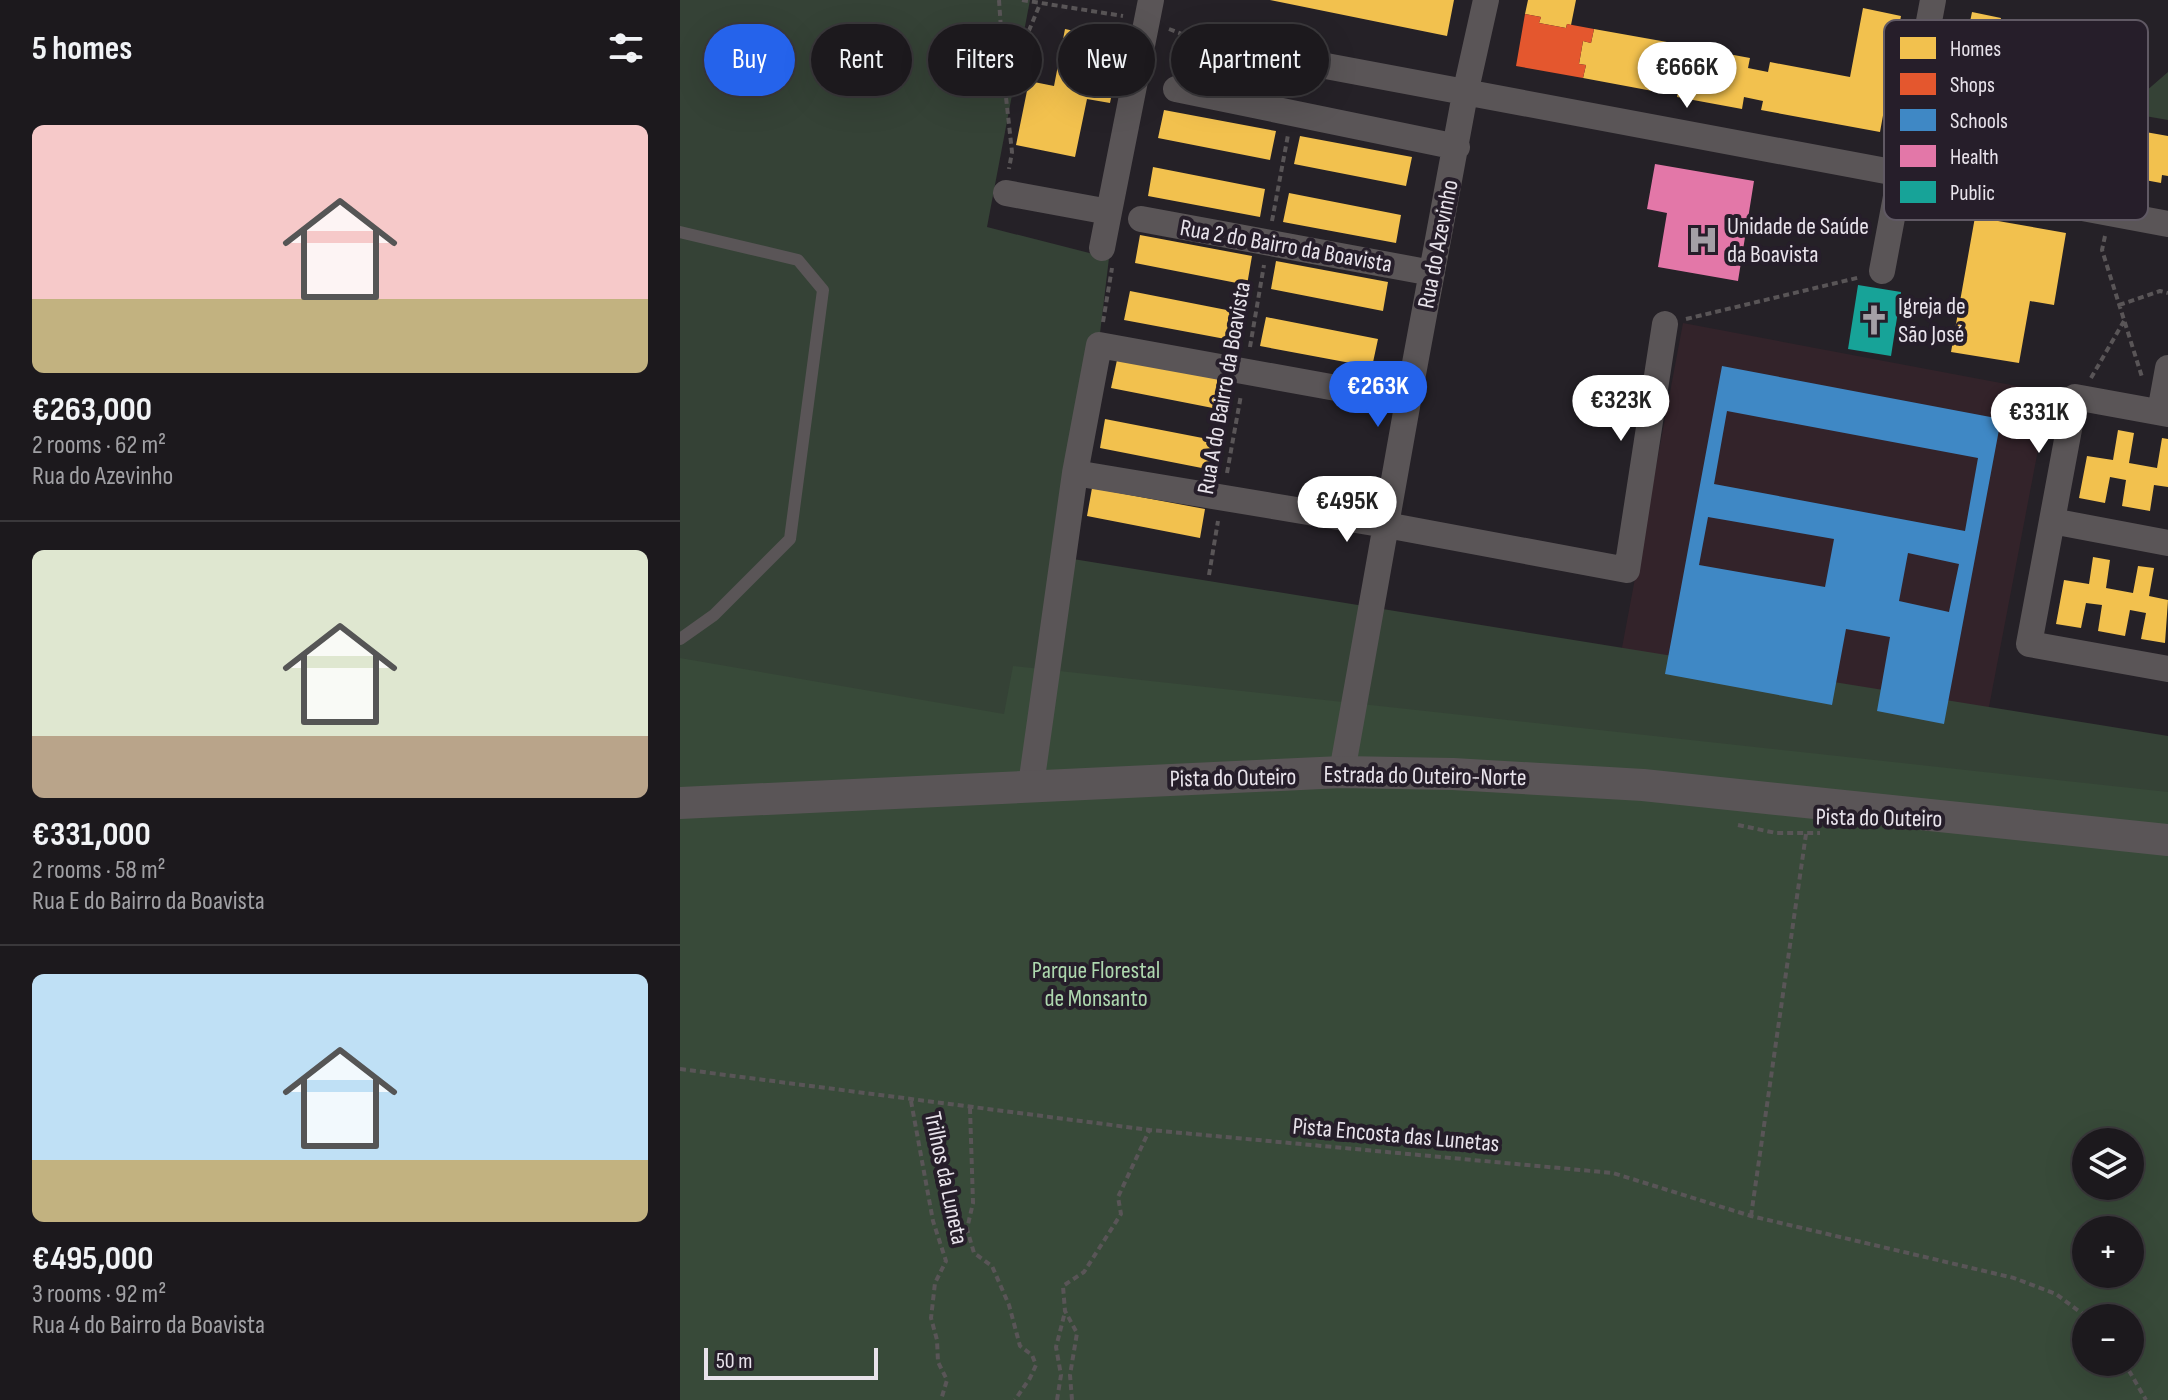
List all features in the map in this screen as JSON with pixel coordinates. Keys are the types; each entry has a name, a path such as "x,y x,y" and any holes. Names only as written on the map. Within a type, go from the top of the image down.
{"street":[{"name":"Rua do Azevinho","path":"1342,772 1465,94 1486,0"},
{"path":"1929,20 1933,0"},
{"path":"1102,248 1148,10"},
{"path":"1329,67 1884,170"},
{"path":"1210,96 1457,147"},
{"path":"1006,193 1109,212"},
{"name":"Rua 2 do Bairro da Boavista","path":"1141,219 1432,273"},
{"path":"1882,271 1892,220"},
{"path":"2147,220 2168,224"},
{"path":"1075,473 1386,525 1627,570 1665,324"},
{"path":"1031,785 1075,473 1099,345 1408,401"},
{"path":"2166,376 2164,413 2080,398 2052,521 2029,644 2168,669"},
{"path":"2052,521 2168,543"},
{"name":"Estrada do Outeiro-Norte","path":"680,803 1342,772 1522,777 1643,785 2168,840"}],"lane":[{"path":"680,232 798,260 823,290 790,539 714,615 680,639"}],"path":[{"path":"999,0 1001,24"},
{"path":"1022,0 1040,4 1148,10 1173,24"},
{"path":"1032,24 1040,4"},
{"path":"1006,96 1012,152 1006,193"},
{"name":"Rua A do Bairro da Boavista","path":"1209,575 1292,113"},
{"path":"2108,220 2102,250 2143,381 2166,376"},
{"path":"1099,345 1115,251 1102,248"},
{"path":"1665,324 1882,271"},
{"path":"2119,305 2160,291 2168,293"},
{"path":"2080,398 2124,321"},
{"name":"Pista do Outeiro","path":"1735,824 1776,833 1833,833"},
{"path":"1751,1216 1806,834"},
{"name":"Pista Encosta das Lunetas","path":"680,1069 1150,1130 1613,1173 1751,1216 2014,1278 2056,1294 2072,1306"},
{"name":"Trilhos da Luneta","path":"911,1101 933,1221 946,1261 935,1283 931,1318 937,1340 938,1362 947,1380 941,1400"},
{"name":"Trilhos da Luneta","path":"970,1108 973,1203 967,1229 974,1253 992,1266 1009,1305 1020,1346 1032,1355 1036,1365 1015,1400"},
{"path":"1057,1400 1061,1375 1056,1347 1065,1311 1063,1286 1084,1272 1121,1214 1118,1197 1150,1130"},
{"path":"1065,1311 1077,1333 1070,1375 1072,1400"},
{"path":"2132,1376 2146,1400"}],"shaded area":[{"path":"1683,323 2049,392 1984,733 1618,669"}],"green space":[{"name":"Parque Florestal de Monsanto","path":"680,0 1030,0 1025,24 928,24 928,96 1012,96 987,227 1109,258 1073,559 2168,736 2168,1400 680,1400"},
{"path":"2168,72 2168,120 2148,117 2148,89"},
{"name":"Parque Florestal de Monsanto","path":"680,658 1004,714 1013,666 2168,792 2168,1400 680,1400"}],"building: Homes":[{"path":"1270,0 1454,0 1447,36"},
{"path":"1528,0 1576,0 1571,25 1567,24 1566,28 1539,23 1541,17 1525,14"},
{"path":"1863,8 1901,16 1900,20 1884,20 1884,110 1880,132 1761,110 1763,101 1744,97 1742,109 1677,97 1678,87 1659,84 1658,92 1583,78 1586,65 1579,64 1583,41 1591,43 1594,29 1667,42 1665,54 1682,58 1685,46 1750,58 1748,68 1768,72 1770,62 1850,77"},
{"path":"1972,12 2001,18 2001,20 1970,20"},
{"path":"1058,65 1058,96 1111,96 1110,103 1087,99 1075,157 1016,145 1026,96 1042,96 1042,84 1054,86"},
{"path":"1164,110 1276,131 1270,160 1158,138"},
{"path":"2148,132 2168,136 2168,176 2162,175 2161,183 2148,181"},
{"path":"1300,136 1412,157 1406,186 1294,164"},
{"path":"1153,167 1265,189 1260,217 1148,196"},
{"path":"1289,193 1401,215 1396,243 1283,222"},
{"path":"1974,220 1992,220 2066,233 2054,305 2030,301 2019,363 1951,352"},
{"path":"1140,235 1252,256 1247,285 1135,263"},
{"path":"1276,261 1388,282 1383,311 1271,289"},
{"path":"1130,291 1242,313 1236,341 1124,320"},
{"path":"1266,317 1378,339 1372,367 1260,346"},
{"path":"1117,360 1229,381 1223,410 1111,388"},
{"path":"1105,419 1218,441 1212,470 1100,448"},
{"path":"2118,430 2134,433 2129,463 2157,468 2162,438 2168,439 2168,487 2154,485 2150,511 2122,506 2126,480 2110,477 2105,503 2079,498 2087,456 2113,460"},
{"path":"1092,488 1205,509 1200,538 1087,516"},
{"path":"2093,557 2110,560 2106,588 2133,593 2138,566 2154,568 2149,596 2168,600 2165,643 2141,639 2146,613 2130,610 2125,636 2098,631 2102,605 2086,603 2081,628 2056,624 2064,580 2089,584"}],"building: Shops":[{"path":"1525,14 1541,17 1539,23 1594,29 1591,43 1583,41 1579,64 1586,65 1583,78 1516,66"}],"building: Schools":[{"path":"1722,366 2001,419 1944,724 1877,711 1890,637 1846,629 1832,705 1665,674","holes":["1727,411 1978,458 1965,531 1714,484","1708,517 1834,539 1825,587 1699,565","1908,553 1959,564 1949,612 1899,601"]}],"building: Health":[{"name":"Unidade de Saúde da Boavista","path":"1655,164 1754,181 1738,281 1658,267 1667,213 1647,209"}],"building: Public":[{"name":"Igreja de São José","path":"1858,285 1901,292 1891,356 1848,349"}],"place":[{"name":"Unidade de Saúde da Boavista","path":"1703,240"},
{"name":"Igreja de São José","path":"1874,320"}]}
